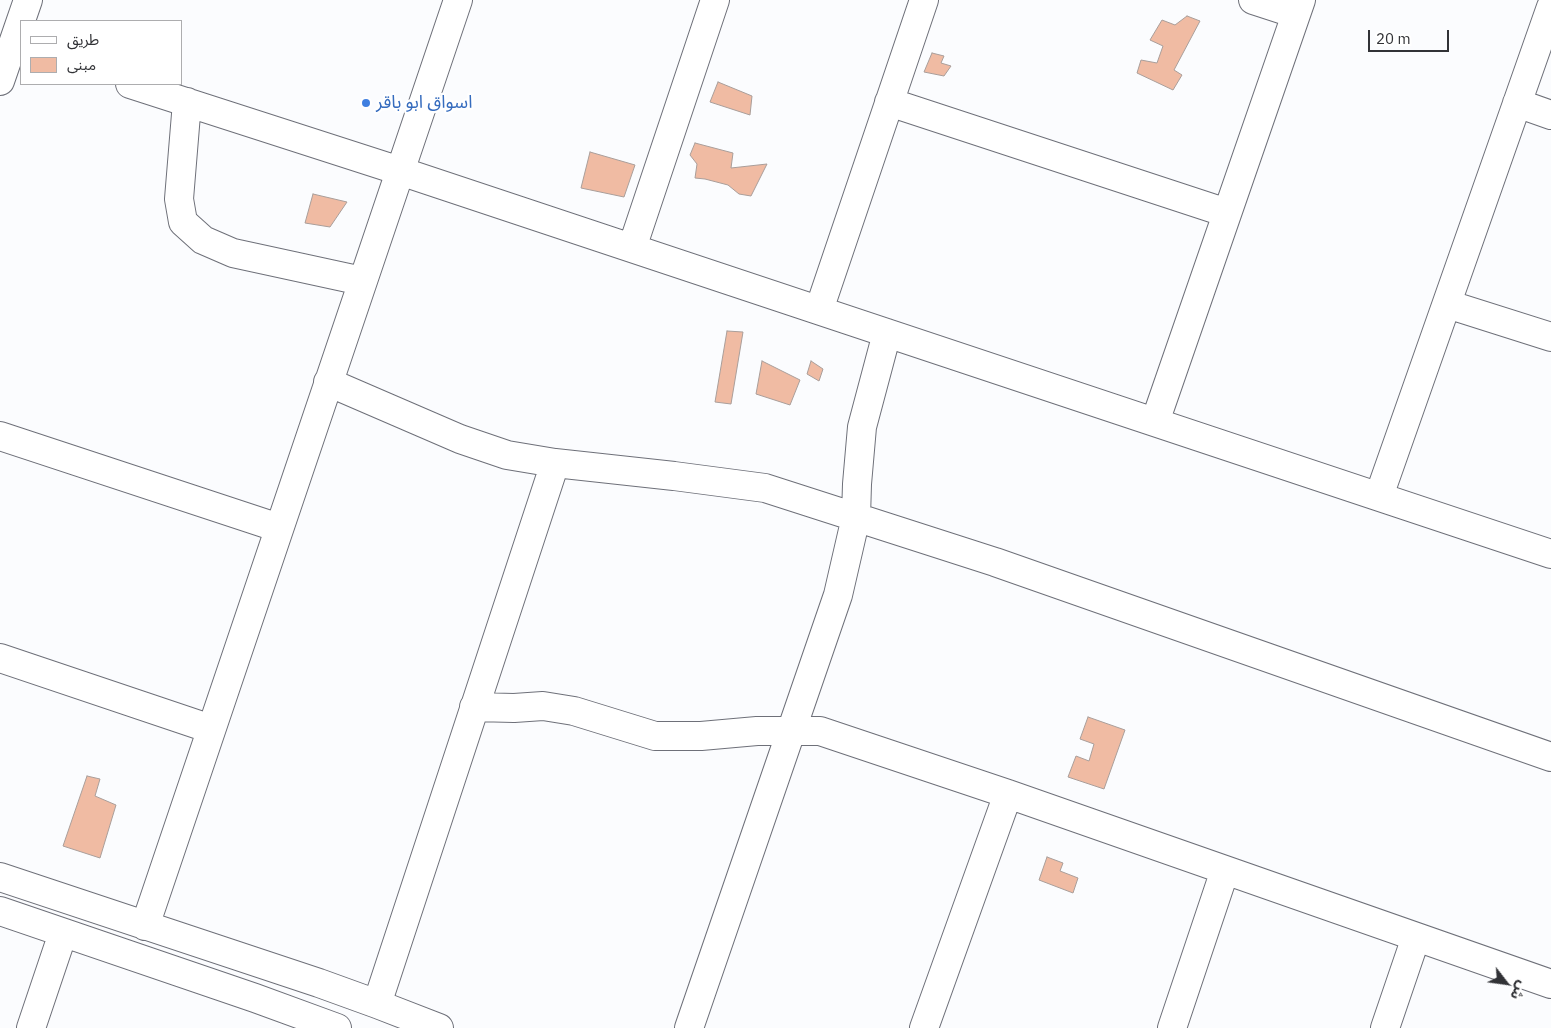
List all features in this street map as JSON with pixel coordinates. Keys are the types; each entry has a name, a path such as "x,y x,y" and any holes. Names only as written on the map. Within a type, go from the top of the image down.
{"street":[{"path":"23,20 28,0"},
{"path":"145,926 458,0"},
{"path":"632,248 715,0"},
{"path":"820,310 924,0"},
{"path":"1155,422 1299,7 1253,0"},
{"path":"1379,496 1551,7"},
{"path":"0,81 17,47 20,34"},
{"path":"133,85 400,171 1551,554"},
{"path":"187,102 179,198 183,222 203,240 233,253 362,282"},
{"path":"889,102 1227,213"},
{"path":"1517,103 1551,115"},
{"path":"1447,304 1551,337"},
{"path":"690,1028 838,595 856,517 862,427 887,333"},
{"path":"328,382 460,439 507,455 555,463 765,488 1004,565 1551,757"},
{"path":"0,436 279,528"},
{"path":"377,1004 555,463"},
{"path":"0,658 211,729"},
{"path":"474,707 514,708 543,706 574,711 654,736 701,736 757,731 820,731 1008,794 1551,984"},
{"path":"924,1028 1008,794"},
{"path":"1172,1028 1225,870"},
{"path":"0,877 377,1004 439,1028"},
{"path":"0,911 337,1028"},
{"path":"31,1028 63,933"},
{"path":"1385,1028 1416,937"}],"building":[{"path":"1187,16 1200,21 1174,70 1182,75 1173,90 1137,73 1141,60 1157,63 1163,46 1150,40 1162,20 1175,25"},
{"path":"932,53 944,56 941,63 951,66 944,76 924,72"},
{"path":"718,82 752,96 750,115 710,102"},
{"path":"695,143 733,153 731,168 767,164 751,196 739,194 728,185 695,178 697,164 690,155"},
{"path":"590,152 635,165 624,197 581,188"},
{"path":"313,194 347,202 330,227 305,223"},
{"path":"727,331 743,332 731,404 715,402"},
{"path":"762,361 800,380 790,405 756,394"},
{"path":"811,361 823,369 819,381 807,374"},
{"path":"1088,717 1125,730 1104,789 1068,777 1076,756 1089,761 1094,744 1080,739"},
{"path":"87,776 100,779 95,796 116,805 100,858 63,846"},
{"path":"1047,857 1063,863 1060,871 1078,878 1073,893 1039,880"}],"place":[{"name":"اسواق ابو باقر","path":"366,103"}]}
